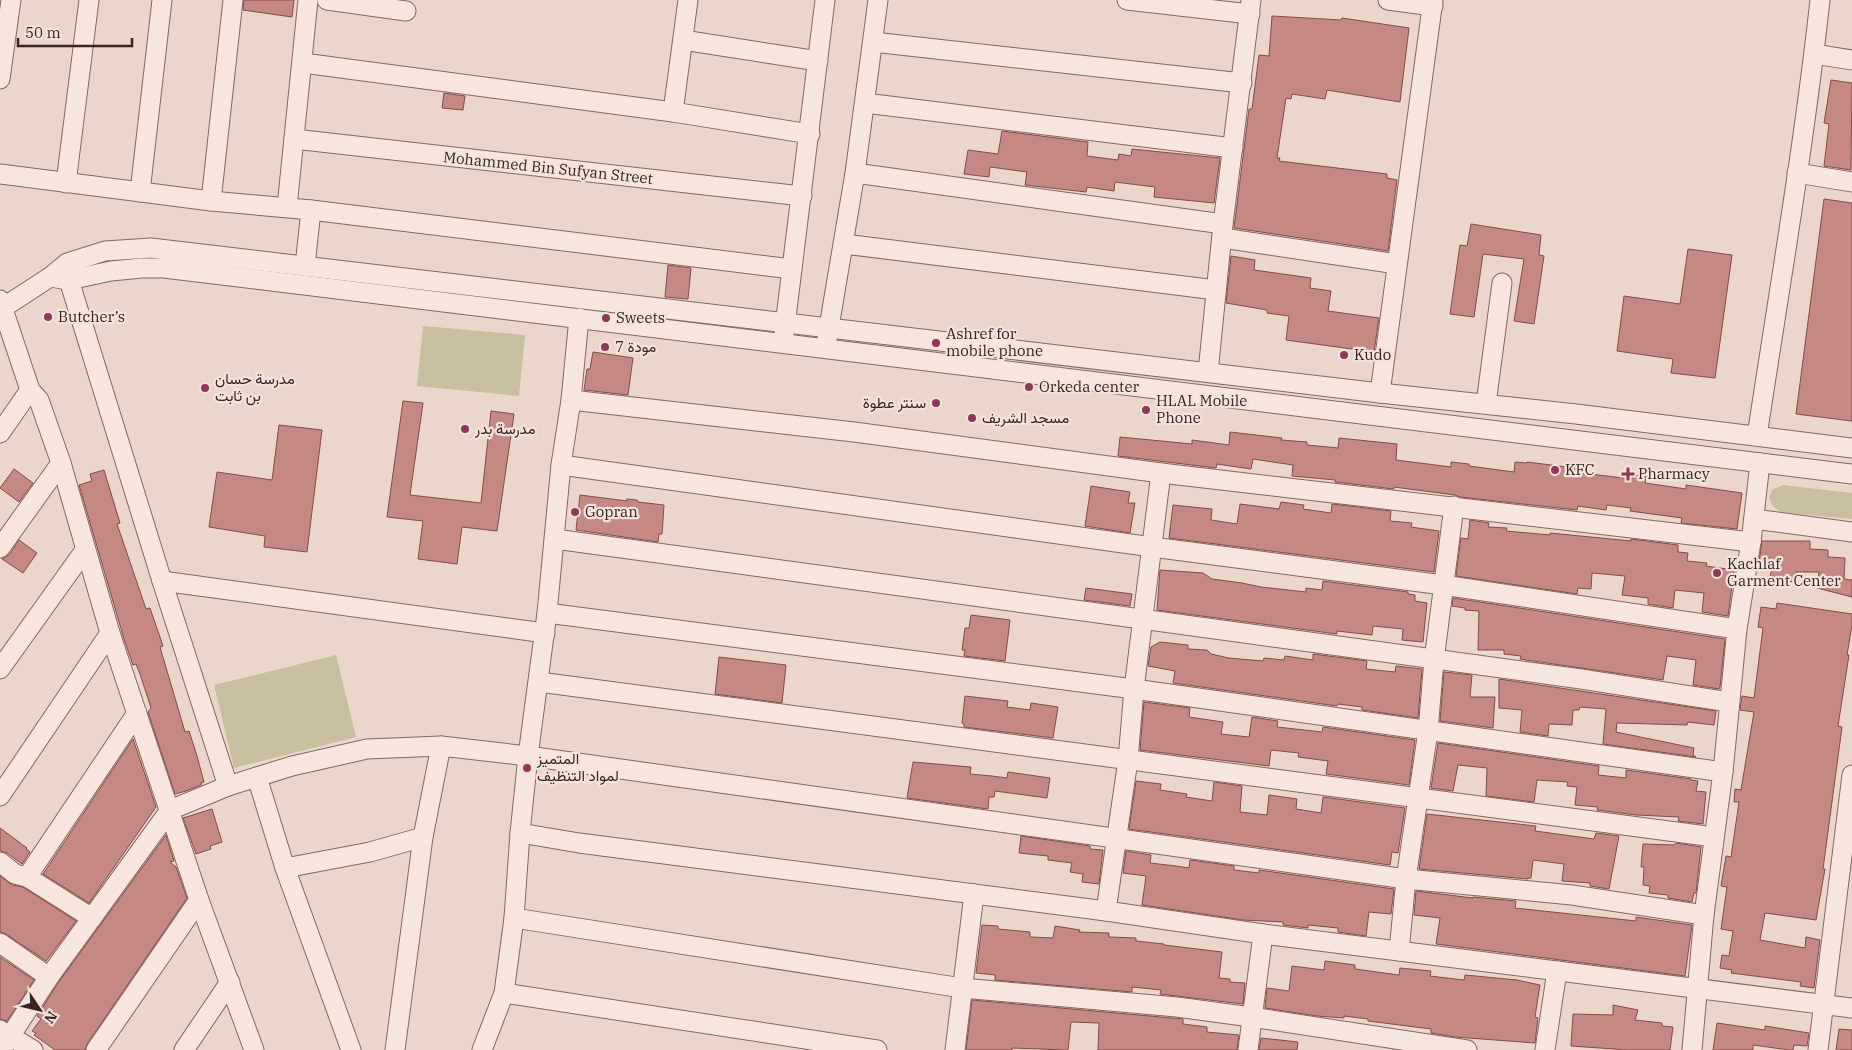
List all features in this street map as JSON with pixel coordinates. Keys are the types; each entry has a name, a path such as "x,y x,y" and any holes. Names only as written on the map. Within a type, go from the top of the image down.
{"street":[{"path":"0,79 11,0"},
{"path":"66,183 89,0"},
{"path":"140,192 162,0"},
{"path":"211,201 233,0"},
{"path":"287,207 308,0"},
{"path":"327,0 406,11"},
{"path":"673,112 688,0"},
{"path":"783,343 825,0"},
{"path":"826,348 855,173 878,0"},
{"path":"1127,0 1250,7 1208,372"},
{"path":"1380,393 1433,3 1388,0"},
{"path":"1757,436 1797,173 1820,0"},
{"path":"683,40 818,61"},
{"path":"873,42 1242,83"},
{"path":"1814,54 1852,60"},
{"path":"303,63 673,112 810,134"},
{"path":"865,103 1233,148"},
{"name":"Mohammed Bin Sufyan Street","path":"294,139 802,196"},
{"path":"855,173 1223,231 1397,264"},
{"path":"1797,173 1852,182"},
{"path":"0,174 211,201 287,207 792,269"},
{"path":"305,266 311,210"},
{"path":"844,244 1216,290"},
{"path":"254,1050 199,900 110,633 61,463 39,400 30,390 1,305 50,277 68,272 105,251 151,248 1852,448"},
{"path":"68,272 164,268 1852,474"},
{"path":"68,272 162,581 228,786"},
{"path":"1486,404 1502,283"},
{"path":"482,1050 504,992 514,918 528,756 539,682 561,465 571,400 579,318"},
{"path":"0,432 30,390"},
{"path":"571,400 854,432 1161,472 1751,542"},
{"path":"0,548 61,463"},
{"path":"1692,1050 1699,989 1704,915 1723,772 1737,629 1751,542 1760,463"},
{"path":"561,465 1152,547 1443,584 1737,629"},
{"path":"1106,911 1128,760 1134,689 1161,472"},
{"path":"1399,951 1406,879 1428,731 1434,660 1454,506"},
{"path":"1754,519 1852,532"},
{"path":"555,539 1581,679 1729,702"},
{"path":"0,669 85,550"},
{"path":"162,581 544,633"},
{"path":"547,613 1134,689 1723,772"},
{"path":"0,796 110,633"},
{"path":"539,682 1714,837"},
{"path":"27,877 137,713"},
{"path":"395,1050 423,837 441,746"},
{"path":"33,1050 3,1039 170,810 228,786 292,766 367,749 441,746 528,756 1406,879 1572,895 1704,915"},
{"path":"1818,1050 1852,775"},
{"path":"257,777 286,868 351,1050"},
{"path":"520,833 579,843 1106,911 1263,934 1852,1008"},
{"path":"286,868 370,852 423,837"},
{"path":"0,862 15,874 27,877 92,918"},
{"path":"955,1050 974,894"},
{"path":"96,1050 199,900"},
{"path":"514,918 962,988 1178,1007 1468,1050"},
{"path":"1248,1050 1263,934"},
{"path":"0,943 49,977"},
{"path":"1545,1050 1557,971"},
{"path":"184,1050 230,982"},
{"path":"504,992 877,1050"}],"shaded area":[{"path":"423,326 525,335 519,396 417,386"},
{"path":"1783,485 1852,493 1852,519 1780,512 1773,506 1769,498 1772,490"},
{"path":"336,655 356,737 234,768 214,685"}],"building":[{"path":"244,0 294,0 292,17 243,10"},
{"path":"1272,16 1341,20 1342,18 1409,28 1400,102 1327,90 1325,99 1292,94 1291,99 1286,98 1277,158 1280,158 1279,161 1387,174 1387,178 1397,180 1388,251 1234,228 1249,109 1252,109 1259,55 1269,56"},
{"path":"1831,80 1852,83 1851,170 1824,166 1829,124 1824,123"},
{"path":"444,93 465,96 463,110 442,108"},
{"path":"1002,131 1088,142 1087,156 1118,160 1119,154 1131,156 1132,149 1220,158 1214,203 1154,197 1155,187 1115,182 1114,191 1087,187 1086,192 1025,185 1027,172 990,167 989,177 964,174 968,150 998,154"},
{"path":"1824,199 1852,203 1852,421 1796,414"},
{"path":"1471,224 1541,235 1539,255 1544,256 1534,324 1514,321 1524,259 1483,254 1474,317 1450,314 1460,245 1467,246"},
{"path":"1688,249 1732,255 1715,378 1671,373 1673,359 1617,351 1624,296 1680,304"},
{"path":"1231,256 1255,260 1254,270 1311,278 1310,288 1331,291 1328,311 1379,318 1374,352 1286,340 1289,316 1267,313 1267,310 1226,303"},
{"path":"668,265 691,268 688,299 665,297"},
{"path":"593,352 633,358 628,395 584,390 587,369 590,369"},
{"path":"403,401 423,403 410,495 481,503 491,411 514,414 497,531 462,527 457,564 418,559 423,521 387,517"},
{"path":"279,425 322,430 307,552 264,547 265,536 209,527 217,472 272,480"},
{"path":"1230,432 1282,438 1281,440 1307,442 1307,445 1338,448 1339,438 1397,444 1396,460 1451,467 1451,462 1514,472 1515,462 1527,462 1583,469 1582,473 1632,479 1633,475 1646,476 1645,483 1686,489 1686,485 1742,493 1737,529 1681,523 1682,518 1630,511 1631,508 1607,505 1606,510 1578,506 1577,510 1292,476 1293,465 1253,459 1251,469 1217,464 1216,468 1118,456 1120,437 1192,444 1192,440 1229,445"},
{"path":"14,469 33,483 19,502 0,488"},
{"path":"104,470 120,523 117,524 146,609 150,608 163,646 160,647 185,732 189,731 204,782 201,785 175,794 148,712 151,708 140,674 136,664 133,665 124,639 79,485 92,481 90,474"},
{"path":"1091,486 1130,492 1128,503 1135,503 1130,533 1085,526"},
{"path":"580,495 627,501 627,499 637,500 638,502 664,505 662,534 659,534 658,542 576,530"},
{"path":"1281,502 1304,505 1303,509 1331,513 1332,504 1391,511 1390,521 1412,523 1411,527 1439,531 1434,572 1169,538 1173,505 1212,509 1211,520 1237,524 1240,504 1279,509"},
{"path":"1470,520 1489,523 1488,527 1507,528 1506,531 1550,535 1550,533 1631,541 1631,539 1678,545 1678,552 1688,553 1687,561 1707,563 1706,566 1734,570 1728,616 1702,612 1704,593 1675,590 1673,608 1648,604 1648,598 1622,595 1625,576 1592,573 1591,589 1578,588 1577,594 1456,576 1461,538 1468,539"},
{"path":"19,540 37,553 23,573 2,559 9,555"},
{"path":"1762,541 1810,541 1810,549 1828,550 1828,557 1845,558 1844,579 1852,580 1852,597 1817,588 1819,572 1796,572 1793,582 1770,576 1774,562 1759,561"},
{"path":"1160,570 1203,573 1212,579 1306,592 1306,588 1322,590 1323,581 1408,592 1408,594 1415,595 1415,601 1427,603 1423,642 1402,640 1403,629 1373,626 1372,635 1337,631 1337,634 1157,610"},
{"path":"1086,588 1132,594 1130,606 1084,600"},
{"path":"1453,598 1725,639 1720,687 1719,689 1693,685 1696,660 1667,656 1663,680 1520,659 1521,656 1504,654 1504,650 1478,650 1479,611 1465,610 1465,608 1452,606"},
{"path":"1777,603 1852,614 1847,655 1849,655 1838,726 1842,727 1823,869 1825,869 1816,920 1765,913 1760,940 1805,948 1806,937 1820,940 1814,988 1800,986 1801,982 1731,973 1732,970 1720,968 1722,955 1729,956 1733,931 1721,929 1727,887 1721,886 1726,856 1731,857 1739,802 1734,802 1735,789 1741,790 1754,712 1740,710 1742,696 1754,698 1763,628 1758,627 1761,607 1776,609"},
{"path":"971,615 1010,620 1005,661 964,656 965,650 962,650 965,628 969,628"},
{"path":"1160,642 1188,645 1188,649 1207,650 1211,654 1229,658 1263,661 1264,658 1284,660 1285,656 1313,660 1313,654 1367,661 1366,669 1395,672 1396,666 1422,669 1418,718 1362,710 1362,707 1338,704 1337,706 1173,683 1175,671 1148,666 1151,647"},
{"path":"719,657 786,665 782,703 715,694"},
{"path":"1444,672 1472,675 1470,697 1495,697 1493,728 1440,721"},
{"path":"1499,679 1716,711 1714,725 1688,722 1687,725 1617,723 1616,732 1694,748 1693,755 1696,757 1603,744 1606,709 1580,707 1579,710 1573,710 1572,725 1549,724 1548,736 1520,732 1522,710 1499,708"},
{"path":"965,696 1008,701 1007,707 1030,710 1031,703 1058,707 1053,738 964,727 962,723"},
{"path":"1144,702 1190,708 1189,717 1223,722 1221,734 1249,737 1252,717 1278,721 1277,727 1322,732 1323,727 1415,740 1409,785 1326,774 1328,761 1298,757 1299,753 1271,750 1269,766 1140,750"},
{"path":"133,739 156,807 89,903 43,874"},
{"path":"1438,743 1599,766 1598,775 1626,778 1626,770 1698,781 1696,791 1706,792 1703,824 1678,821 1679,817 1636,815 1597,810 1598,807 1575,805 1577,787 1567,786 1568,782 1537,780 1534,802 1486,796 1487,768 1458,765 1453,791 1431,788"},
{"path":"913,762 971,767 970,774 1007,778 1008,772 1050,778 1047,798 995,791 994,797 989,797 988,809 907,798"},
{"path":"1136,781 1161,784 1160,790 1187,794 1186,797 1212,801 1214,782 1242,786 1240,812 1267,815 1269,795 1297,799 1296,809 1321,813 1323,797 1405,808 1398,853 1392,852 1390,865 1129,829"},
{"path":"212,809 222,842 210,846 211,849 196,854 183,818"},
{"path":"1427,814 1536,826 1535,831 1594,839 1596,833 1619,836 1609,889 1590,886 1590,883 1562,881 1564,864 1533,860 1531,878 1528,879 1419,869"},
{"path":"0,828 30,852 22,864 7,853 0,851"},
{"path":"166,835 174,861 170,862 176,867 187,898 87,1044 85,1050 55,1050 34,1035 36,1033 32,1031 41,1019 37,1016 58,983"},
{"path":"1021,836 1090,846 1090,849 1103,850 1099,884 1082,882 1083,874 1070,872 1072,863 1048,860 1048,856 1019,853"},
{"path":"1676,843 1701,847 1696,893 1694,893 1692,902 1668,898 1668,895 1649,893 1650,886 1643,885 1644,867 1641,867 1643,844 1674,845"},
{"path":"1126,851 1151,855 1150,863 1189,868 1190,860 1234,866 1234,870 1259,873 1259,870 1394,889 1391,914 1369,912 1366,936 1338,932 1338,928 1308,925 1308,928 1283,925 1283,922 1243,920 1142,905 1146,876 1123,873"},
{"path":"0,876 12,885 23,887 76,921 46,961 6,934 0,932"},
{"path":"1416,891 1516,901 1515,908 1636,921 1636,917 1692,925 1685,976 1436,944 1440,918 1414,915"},
{"path":"982,925 998,926 998,929 1030,932 1030,937 1053,938 1055,926 1080,930 1079,932 1109,933 1109,937 1136,938 1136,941 1222,952 1219,978 1230,979 1230,982 1245,983 1243,1004 1160,994 1161,990 1132,987 1132,992 995,980 995,975 976,973"},
{"path":"0,957 34,980 7,1021 0,1019"},
{"path":"1325,961 1355,965 1355,969 1399,975 1400,968 1431,971 1430,976 1464,980 1465,975 1517,980 1540,985 1535,1017 1538,1018 1535,1043 1455,1037 1431,1033 1431,1029 1368,1021 1368,1019 1344,1016 1344,1018 1317,1016 1265,1008 1267,988 1289,991 1292,966 1324,970"},
{"path":"972,1000 1183,1019 1183,1024 1207,1027 1207,1032 1239,1035 1237,1050 1098,1050 1099,1023 1071,1022 1068,1050 1012,1048 1012,1050 966,1050"},
{"path":"1613,1005 1638,1010 1635,1020 1662,1023 1662,1026 1673,1027 1670,1050 1628,1050 1571,1046 1573,1014 1613,1015"},
{"path":"1717,1023 1765,1030 1765,1026 1809,1033 1807,1046 1794,1045 1793,1050 1753,1045 1753,1050 1713,1050"},
{"path":"1839,1029 1852,1030 1852,1050 1836,1050"},
{"path":"1261,1038 1298,1042 1297,1050 1259,1050"}],"place":[{"name":"Butcher’s","path":"48,317"},
{"name":"Sweets","path":"606,318"},
{"name":"Ashref for mobile phone","path":"936,343"},
{"name":"مودة 7","path":"605,347"},
{"name":"Kudo","path":"1344,355"},
{"name":"Orkeda center","path":"1029,387"},
{"name":"مدرسة حسان بن ثابت","path":"205,388"},
{"name":"سنتر عطوة","path":"936,403"},
{"name":"HLAL Mobile Phone","path":"1146,410"},
{"name":"مسجد الشريف","path":"972,418"},
{"name":"مدرسة بدر","path":"465,429"},
{"name":"KFC","path":"1555,470"},
{"name":"Pharmacy","path":"1628,474"},
{"name":"Gopran","path":"575,512"},
{"name":"Kachlaf Garment Center","path":"1717,573"},
{"name":"المتميز لمواد التنظيف","path":"527,768"}]}
